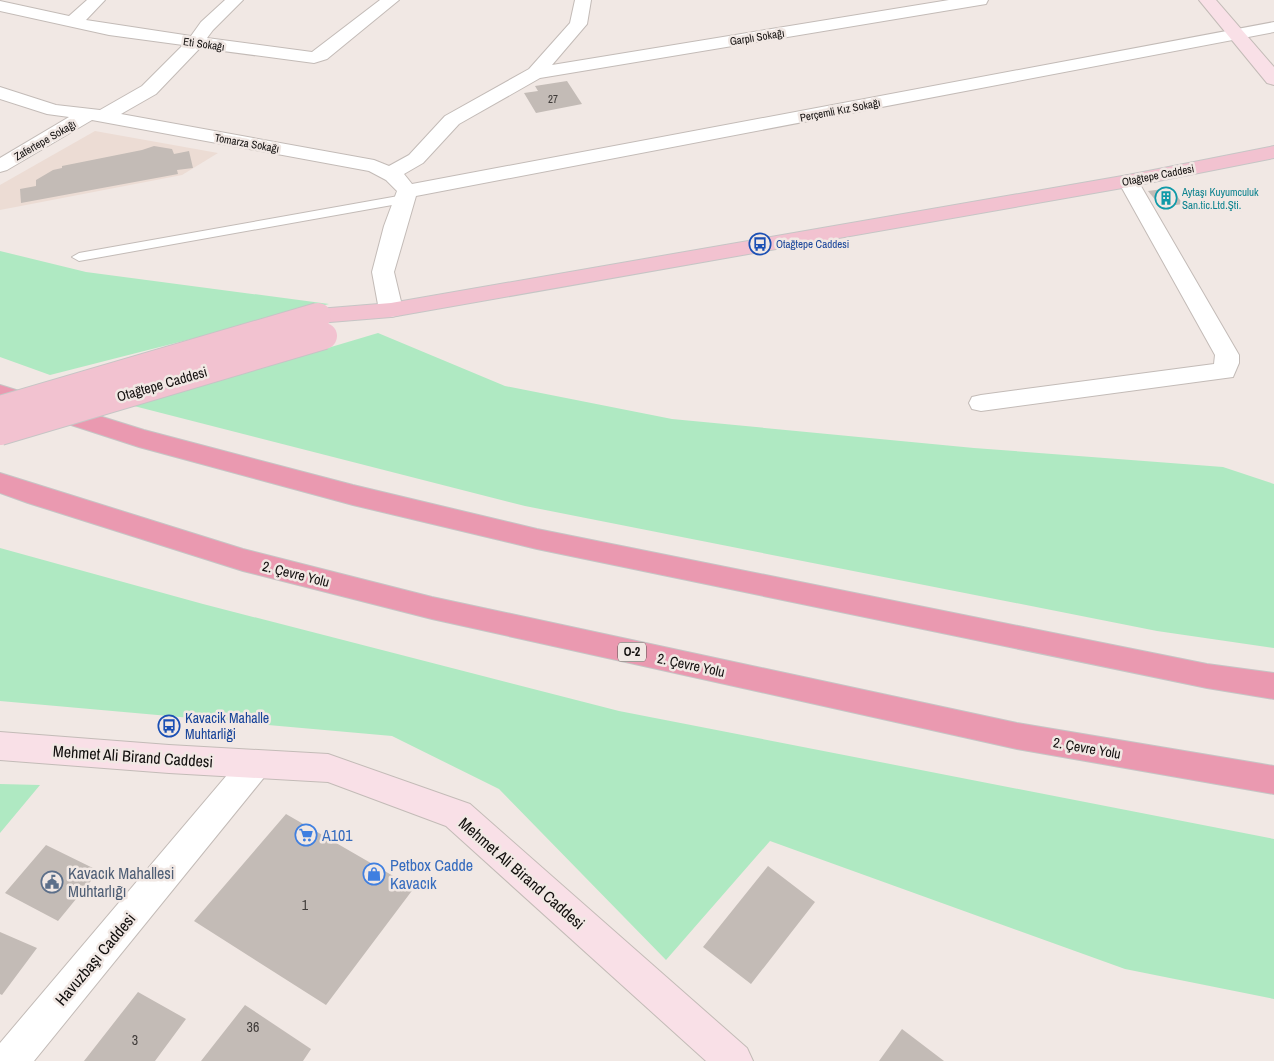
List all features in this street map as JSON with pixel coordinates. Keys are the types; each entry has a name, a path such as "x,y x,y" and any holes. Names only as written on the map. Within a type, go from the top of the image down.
{"highway":[{"path":"0,393 139,438 353,495 537,540 1197,674 1274,686"},
{"name":"2. Çevre Yolu","path":"0,483 243,560 432,608 1016,736 1274,780"}],"main road":[{"path":"1207,0 1274,79"},
{"name":"Otağtepe Caddesi","path":"0,409 321,326 391,310 1128,181 1274,152"},
{"name":"Otağtepe Caddesi","path":"0,432 321,326"},
{"name":"Mehmet Ali Birand Caddesi","path":"0,746 328,768 458,815 734,1061"}],"street":[{"path":"73,22 97,0"},
{"name":"Zafertepe Sokağı","path":"0,166 96,115 149,90 195,43 207,26 235,0"},
{"name":"Eti Sokağı","path":"0,6 109,30 314,58 321,55 391,0"},
{"path":"390,173 416,158 452,120 535,73 578,24 583,0"},
{"name":"Garplı Sokağı","path":"535,73 980,0"},
{"name":"Perçemli Kız Sokağı","path":"405,195 1238,36 1274,27"},
{"name":"Tomarza Sokağı","path":"0,93 54,110 96,115 374,166 400,180 405,195"},
{"path":"981,402 1224,371 1227,355 1128,181"},
{"path":"391,310 384,272 405,195"},
{"name":"Havuzbaşı Caddesi","path":"10,1061 255,764"}],"lane":[{"path":"79,257 405,195"}],"shaded area":[{"path":"95,131 218,153 182,175 0,210 0,185"}],"green space":[{"path":"0,251 86,272 329,304 50,375 0,357"},
{"path":"378,333 505,386 672,419 974,448 1223,467 1274,484 1274,648 1157,631 525,506 134,406"},
{"path":"0,548 203,604 619,711 1274,839 1274,999 1125,969 770,841 666,960 499,789 392,736 0,701"},
{"path":"0,784 40,785 0,833"}],"building":[{"path":"567,81 582,104 536,113 524,93 538,91 535,86"},
{"path":"154,146 172,149 174,154 189,151 193,168 177,170 178,174 21,203 20,189 36,186 36,180 53,170 62,168 62,166"},
{"name":"Aytaşı Kuyumculuk San.tic.Ltd.Şti.","path":"1171,188 1183,204 1161,207 1148,191"},
{"path":"286,814 414,888 326,1005 194,921"},
{"name":"Kavacık Mahallesi Muhtarlığı","path":"46,845 99,871 58,921 5,893"},
{"path":"768,866 815,902 751,984 703,947"},
{"path":"0,932 37,948 2,995 0,994"},
{"path":"138,992 186,1019 155,1061 84,1061"},
{"path":"245,1005 311,1049 303,1061 201,1061"},
{"path":"902,1029 944,1061 879,1061"}],"place":[{"name":"Aytaşı Kuyumculuk San.tic.Ltd.Şti.","path":"1166,198"},
{"name":"Otağtepe Caddesi","path":"760,244"},
{"name":"Kavacik Mahalle Muhtarliği","path":"169,726"},
{"name":"A101","path":"306,835"},
{"name":"Petbox Cadde Kavacık","path":"374,874"},
{"name":"Kavacık Mahallesi Muhtarlığı","path":"52,882"}]}
